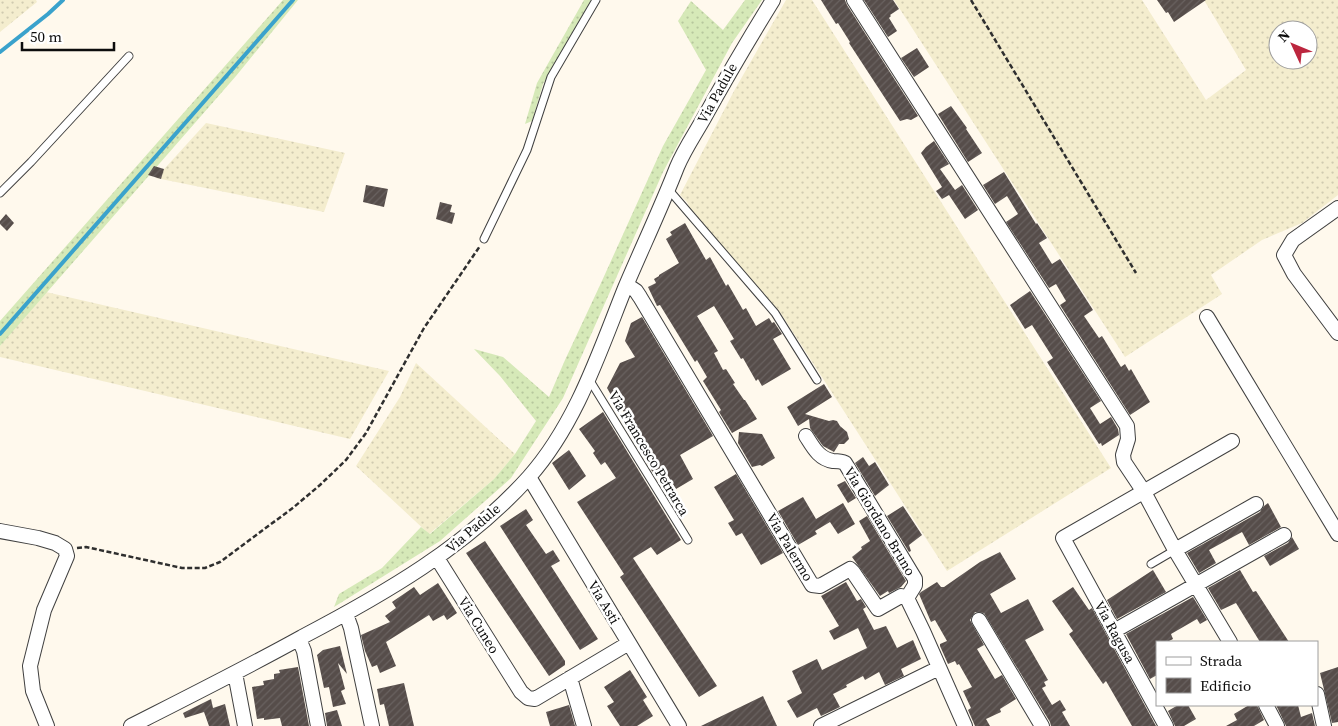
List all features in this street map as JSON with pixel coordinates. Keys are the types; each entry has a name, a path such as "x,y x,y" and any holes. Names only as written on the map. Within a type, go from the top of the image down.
{"street":[{"name":"Via Padule","path":"131,726 235,673 378,596 437,558 478,526 529,477 572,413 589,379 627,285 669,190 678,164 734,62 773,0"},
{"path":"854,0 1127,426 1128,438 1123,455 1124,462 1144,492 1229,641"},
{"path":"1338,208 1293,240 1284,255 1294,274 1338,333"},
{"name":"Via Palermo","path":"627,285 640,297 812,585 820,586 850,570 878,609 901,596 907,598"},
{"path":"1207,317 1338,534"},
{"name":"Via Giordano Bruno","path":"806,436 819,455 832,461 840,460 845,463 916,579 915,585 907,598"},
{"path":"1144,492 1232,441"},
{"name":"Via Asti","path":"529,477 678,726"},
{"name":"Via Ragusa","path":"1144,492 1063,538 1166,726"},
{"path":"1176,550 1256,504"},
{"path":"0,531 55,543 65,549 67,556 44,610 30,666 33,691 47,726"},
{"path":"1114,631 1284,534"},
{"name":"Via Cuneo","path":"437,558 521,692 528,698 535,698 570,678"},
{"path":"907,598 964,726"},
{"path":"346,614 351,628 372,726"},
{"path":"978,620 1042,726"},
{"path":"299,639 304,651 318,726"},
{"path":"584,726 570,678 629,643"},
{"path":"821,726 939,668"},
{"path":"235,673 245,726"},
{"path":"1318,699 1324,726"},
{"path":"1266,706 1276,726"}],"lane":[{"path":"484,239 527,150 551,77 596,0"},
{"path":"0,193 129,56"},
{"path":"669,190 775,313 817,380"},
{"name":"Via Francesco Petrarca","path":"589,379 688,540"},
{"path":"1151,564 1176,550"}],"path":[{"path":"971,0 1136,273"},
{"path":"65,549 86,548 182,568 205,568 220,562 241,547 300,502 346,460 366,433 424,328 484,239"}],"shaded area":[{"path":"0,0 36,0 37,2 0,32"},
{"path":"786,0 812,0 1111,468 947,571 780,312 692,213 687,202 680,195 734,91"},
{"path":"894,0 1142,0 1206,100 1246,70 1204,0 1338,0 1338,195 1302,223 1262,240 1211,275 1222,294 1125,357"},
{"path":"206,123 345,153 324,212 156,178"},
{"path":"46,292 389,371 350,439 0,357 0,346"},
{"path":"416,363 515,454 494,479 429,534 356,466 400,397"}],"green space":[{"path":"283,0 298,0 236,76 0,346 0,321"},
{"path":"584,0 591,0 543,84 532,121 525,124 537,83"},
{"path":"745,0 762,0 732,43 663,172 563,398 511,478 440,541 334,607 339,594 382,568 421,527 430,534 494,479 515,454 536,421 500,376 474,349 503,357 549,397 663,146 706,70 678,21 691,1 723,30"}],"building":[{"path":"821,0 845,0 918,116 911,120 900,121 838,23 836,24"},
{"path":"864,0 893,0 899,9 890,15 889,18 897,31 888,37"},
{"path":"1157,0 1206,0 1174,22"},
{"path":"917,48 929,67 914,77 901,58"},
{"path":"951,106 982,153 968,162 938,114"},
{"path":"934,141 949,164 940,169 955,190 962,185 978,210 965,219 949,195 942,199 936,191 942,187 921,153"},
{"path":"154,166 164,169 161,179 148,175"},
{"path":"1004,172 1036,224 1047,238 1039,243 1052,264 1060,259 1093,310 1084,316 1099,338 1102,336 1121,367 1125,364 1129,371 1131,369 1150,402 1130,415 1060,305 1066,301 1056,284 1049,288 1006,222 1018,214 1007,196 995,204 983,185"},
{"path":"366,185 388,189 384,207 363,202"},
{"path":"440,202 452,205 450,212 455,213 452,224 436,219"},
{"path":"6,214 14,223 7,231 0,224 0,221"},
{"path":"685,223 706,260 710,257 726,286 728,284 743,310 746,308 756,326 769,318 772,323 774,322 782,334 773,339 791,369 762,386 758,379 756,381 743,358 741,359 730,341 734,339 714,306 697,316 718,351 714,353 723,370 726,369 735,383 733,384 757,419 732,433 719,412 721,410 703,381 707,377 697,360 695,362 660,305 657,306 648,287 656,283 654,279 659,275 679,263 666,239 672,235 670,232"},
{"path":"1030,291 1101,401 1090,408 1100,424 1111,417 1118,429 1119,435 1102,446 1047,362 1053,358 1032,325 1025,329 1010,305"},
{"path":"642,317 713,436 680,455 693,479 676,489 666,473 655,477 647,462 652,459 613,394 611,395 607,388 620,363 635,357 625,341 631,323"},
{"path":"824,384 832,397 805,414 829,421 837,421 847,432 849,439 844,444 839,444 834,452 823,446 810,428 809,419 798,426 787,407"},
{"path":"603,412 681,540 657,555 651,547 633,558 717,686 699,697 620,577 624,574 577,502 616,478 605,462 601,465 593,453 595,451 579,429"},
{"path":"739,432 762,434 775,458 762,466 752,467 738,443"},
{"path":"569,450 586,476 569,490 552,463"},
{"path":"863,457 869,466 875,462 889,485 875,496 855,463"},
{"path":"736,474 783,553 761,565 742,533 736,536 728,523 734,520 714,487"},
{"path":"845,481 856,498 848,503 837,485"},
{"path":"803,497 816,519 843,503 855,524 838,534 830,522 815,531 817,534 798,545 778,511"},
{"path":"1268,503 1281,527 1249,545 1242,532 1209,550 1216,563 1199,573 1187,553 1260,512"},
{"path":"903,506 922,535 909,545 911,551 909,552 887,516"},
{"path":"526,509 533,520 526,525 546,554 553,550 560,561 551,566 598,639 580,650 500,526"},
{"path":"867,516 906,581 901,587 880,596 852,557 870,541 859,521"},
{"path":"1292,537 1299,549 1270,566 1264,556 1288,543"},
{"path":"485,541 565,661 565,665 549,676 466,553"},
{"path":"1000,552 1016,579 990,594 1001,613 1028,599 1044,630 1025,640 1048,680 1044,682 1046,686 1042,688 1052,705 1060,700 1066,710 1062,712 1070,726 1051,726 984,613 975,612 970,620 984,645 977,649 995,679 1002,675 1016,699 1000,709 1001,712 986,719 990,726 975,726 968,710 971,708 963,691 972,687 959,664 957,665 955,661 948,664 940,646 940,644 947,641 935,620 931,622 919,594 937,582 941,587 944,587 980,562"},
{"path":"1153,570 1166,592 1117,619 1107,600"},
{"path":"1240,570 1253,592 1256,591 1288,641 1259,641 1236,603 1221,610 1208,588"},
{"path":"846,582 857,601 861,599 866,607 863,609 874,630 886,626 897,648 913,640 921,659 901,669 904,676 885,685 879,672 865,680 863,676 833,694 840,707 821,716 817,708 797,718 787,701 802,693 792,671 817,659 822,670 867,648 858,628 834,640 829,631 839,626 821,596"},
{"path":"438,583 457,613 447,620 444,615 433,621 429,615 386,642 396,666 380,673 377,665 372,667 361,635 390,622 385,616 396,608 392,602 414,587 420,595"},
{"path":"1073,587 1089,610 1092,608 1156,726 1132,726 1106,681 1103,684 1069,634 1073,631 1052,601"},
{"path":"1193,597 1207,620 1200,624 1197,619 1171,634 1173,639 1169,641 1156,641 1156,676 1150,679 1126,634"},
{"path":"340,646 347,674 338,663 345,689 341,691 346,704 333,707 329,687 324,688 317,655 323,650"},
{"path":"298,667 309,726 282,726 280,718 257,719 252,687 264,685 263,681 274,679 274,674 280,673 279,670"},
{"path":"1338,667 1338,722 1332,723 1320,673"},
{"path":"630,670 647,697 643,700 653,716 637,726 620,726 607,706 614,702 604,687"},
{"path":"404,683 414,726 389,726 384,704 380,705 377,689"},
{"path":"763,696 777,726 701,726"},
{"path":"211,699 213,708 225,704 230,726 209,726 204,712 185,718 183,713"},
{"path":"569,705 575,726 550,726 546,712"},
{"path":"1176,706 1189,706 1196,719 1184,726 1175,726 1168,711"},
{"path":"1247,706 1257,706 1264,720 1254,726 1226,726 1237,720 1234,714"},
{"path":"1276,706 1298,706 1301,717 1312,713 1315,726 1286,726"},
{"path":"337,710 342,726 327,726 325,713"}],"waterway":[{"path":"0,52 63,0"},
{"path":"0,334 293,0"}]}
